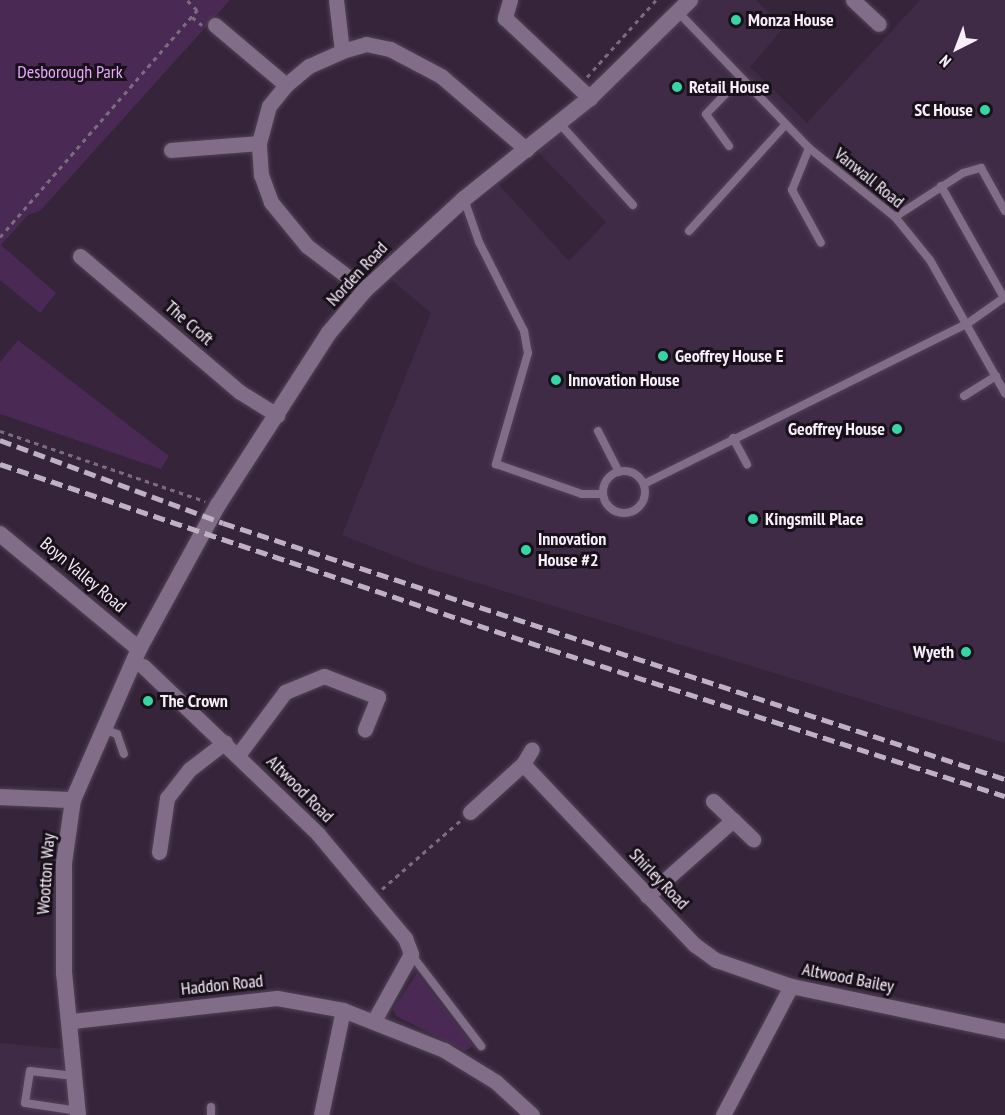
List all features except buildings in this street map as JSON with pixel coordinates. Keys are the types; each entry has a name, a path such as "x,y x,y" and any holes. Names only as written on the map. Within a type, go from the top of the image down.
{"street":[{"path":"336,0 342,51"},
{"path":"510,0 505,18 590,98"},
{"path":"853,0 879,24"},
{"name":"Norden Road","path":"139,649 218,505 328,334 365,290 464,199 590,98 684,6"},
{"path":"215,25 286,85"},
{"path":"365,290 307,246 271,202 261,175 259,143 269,106 286,85 309,66 342,51 366,44 419,60 527,150"},
{"path":"171,150 259,143"},
{"name":"The Croft","path":"80,256 240,392 277,415"},
{"name":"Boyn Valley Road","path":"0,534 139,649"},
{"name":"Wootton Way","path":"73,1112 69,1076 72,1021 62,916 73,800 102,729 139,649"},
{"name":"Altwood Road","path":"143,666 225,742 325,843 405,938 411,954"},
{"path":"238,755 285,692 324,676 378,697 365,729"},
{"path":"159,852 167,798 190,769 225,742"},
{"path":"470,812 523,764 532,749"},
{"name":"Shirley Road","path":"523,764 648,896 717,960 791,986"},
{"path":"0,797 73,800"},
{"path":"713,801 753,839"},
{"path":"648,896 733,820"},
{"path":"411,954 375,1019 444,1050 496,1082 532,1115"},
{"name":"Altwood Bailey","path":"723,1115 791,986 1005,1031"},
{"name":"Haddon Road","path":"72,1021 277,998 343,1010 375,1019"},
{"path":"321,1115 343,1010"}],"lane":[{"name":"Vanwall Road","path":"684,6 741,78 809,148 895,217 930,260 1005,393"},
{"path":"729,146 706,114 741,78"},
{"path":"560,124 633,205"},
{"path":"688,231 786,124"},
{"path":"809,148 792,190 821,243"},
{"path":"895,217 941,186 981,168 1005,211"},
{"path":"644,484 967,324 1004,297 941,186"},
{"path":"464,199 479,242 524,331 528,353 495,464 582,494 603,494"},
{"path":"964,396 996,376"},
{"path":"598,431 619,472"},
{"path":"733,438 747,464"},
{"path":"619,472 636,475 644,484 644,500 628,513 612,510 603,494 606,481 619,472"},
{"path":"102,729 117,734 124,754"},
{"name":"Altwood Road","path":"411,954 481,1046"},
{"path":"69,1076 30,1071 25,1103 73,1112"}],"path":[{"path":"0,237 197,10 187,0"},
{"path":"577,87 656,0"},
{"path":"0,430 218,505"},
{"path":"379,892 470,812"}],"shaded area":[{"path":"696,0 756,0 784,27 750,67 807,123 920,0 1005,0 1005,743 418,565 342,535 431,313 392,280 498,184 569,261 606,222 538,152"},
{"path":"0,1043 65,1049 72,1115 0,1115"}],"green space":[{"name":"Desborough Park","path":"0,0 230,0 40,211 28,215 1,245 56,293 40,313 0,280"},
{"path":"18,340 169,456 161,469 0,414 0,362"},
{"path":"417,973 473,1046 465,1051 396,1016 393,1009"}],"railway":[{"path":"0,440 223,523 1005,779"},
{"path":"0,464 549,649 1005,796"}],"place":[{"name":"Monza House","path":"736,20"},
{"name":"Retail House","path":"677,87"},
{"name":"SC House","path":"985,110"},
{"name":"Geoffrey House E","path":"663,356"},
{"name":"Innovation House","path":"556,380"},
{"name":"Geoffrey House","path":"897,429"},
{"name":"Kingsmill Place","path":"753,519"},
{"name":"Innovation House #2","path":"526,550"},
{"name":"Wyeth","path":"966,652"},
{"name":"The Crown","path":"148,701"}]}
